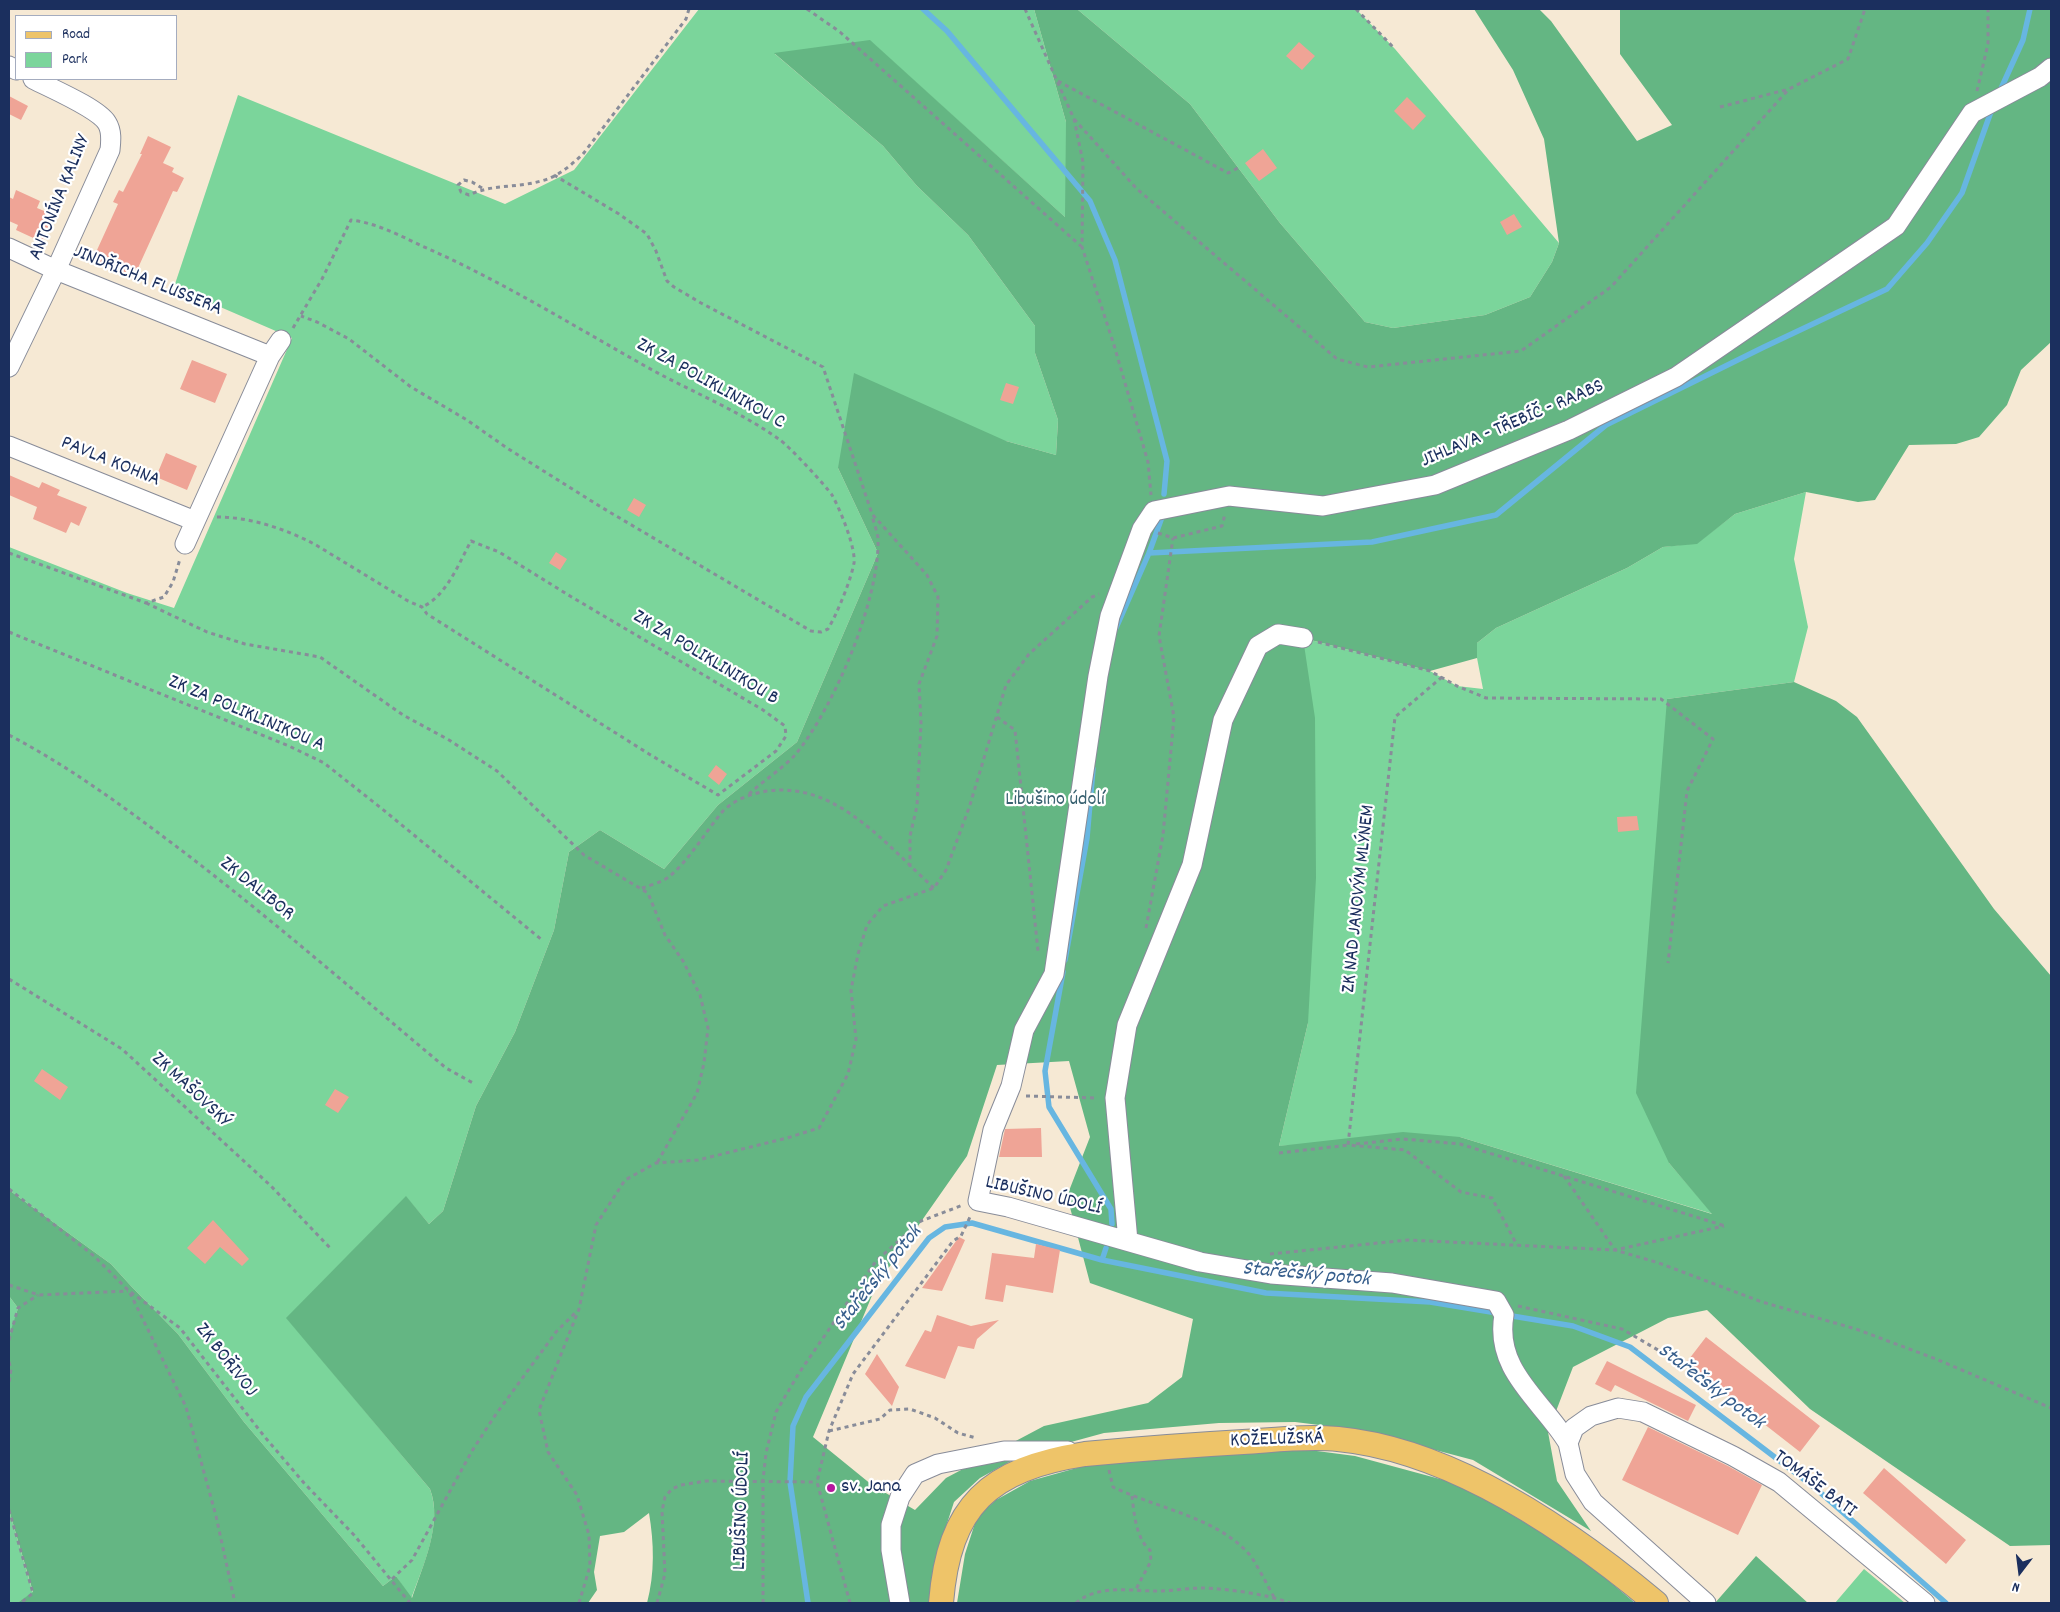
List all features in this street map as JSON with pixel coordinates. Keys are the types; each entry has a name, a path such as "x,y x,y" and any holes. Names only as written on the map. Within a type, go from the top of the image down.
{"main road":[{"name":"KOŽELUŽSKÁ","path":"941,1603 946,1568 958,1531 967,1511 980,1495 1006,1478 1045,1462 1064,1457 1107,1452 1304,1438 1337,1439 1386,1447 1441,1466 1497,1493 1542,1519 1582,1546 1656,1603"}],"street":[{"path":"1972,113 2040,77 2051,68"},
{"name":"ANTONÍNA KALINY","path":"9,367 56,270 110,150 111,133 107,122 94,111 35,80"},
{"name":"JIHLAVA - TŘEBÍČ - RAABS","path":"1154,511 1229,496 1323,506 1435,485 1569,430 1676,377 1896,226 1972,113"},
{"name":"JINDŘICHA FLUSSERA","path":"9,248 56,270 270,356"},
{"path":"185,544 270,356 284,337"},
{"name":"PAVLA KOHNA","path":"9,446 195,521"},
{"path":"978,1201 993,1130 1010,1086 1024,1030 1054,974 1098,676 1110,616 1120,584 1142,529 1154,511"},
{"path":"1128,1241 1115,1098 1127,1025 1192,865 1223,720 1258,646 1278,634 1303,638"},
{"name":"LIBUŠINO ÚDOLÍ","path":"978,1201 1008,1207 1200,1262 1271,1274 1392,1283 1496,1301"},
{"path":"1496,1301 1504,1314 1502,1326 1506,1352 1514,1373 1568,1443 1575,1474 1593,1502 1706,1603"},
{"name":"TOMÁŠE BATI","path":"1568,1443 1574,1428 1591,1416 1618,1408 1643,1412 1733,1456 1779,1482 1925,1603"},
{"path":"900,1603 891,1550 891,1525 900,1497 914,1474 938,1464 1004,1451 1107,1452"}],"path":[{"path":"482,188 464,180 458,185 462,192 469,194 482,188 542,181 566,169 583,154 686,19 689,9"},
{"path":"807,9 840,32 1082,247"},
{"path":"1025,9 1074,118 1083,162 1082,247 1114,346 1148,462 1154,511"},
{"path":"1356,9 1394,48"},
{"path":"1720,107 1789,89 1848,59 1865,9"},
{"path":"1972,113 1988,44 1988,9"},
{"path":"1057,81 1228,174 1238,168"},
{"path":"1074,118 1137,189 1337,359 1368,366 1521,351 1611,286 1789,89"},
{"path":"554,175 619,214 647,234 656,251 667,282 674,287 823,367 878,537 872,589 851,656 820,720 794,756 748,794 724,810 668,877 642,888"},
{"name":"ZK ZA POLIKLINIKOU C","path":"284,337 301,316 322,279 351,220 375,225 430,249 510,288 655,371 756,425 781,441 832,495 854,546 854,562 836,615 828,629 820,632 811,631 610,512 507,448 467,420 411,387 349,339 317,322 301,316"},
{"path":"1142,529 1173,538 1222,526 1229,496"},
{"path":"872,514 927,576 938,597 937,636 919,684 921,723 918,797 910,836 910,867"},
{"name":"ZK ZA POLIKLINIKOU B","path":"195,521 213,517 237,517 300,537 408,601 422,607 426,614 649,754 718,795 776,751 786,736 786,726 763,710 499,552 471,541 441,592 431,603 422,607"},
{"path":"1145,930 1163,835 1174,717 1159,636 1173,538"},
{"path":"146,603 164,597 173,582 185,544"},
{"path":"9,553 146,603 217,635 245,644 320,657 403,715 450,740 497,771 584,855 648,893 665,935 683,961 700,995 708,1028 704,1063 697,1093 656,1163"},
{"path":"579,1603 590,1566 589,1534 577,1495 548,1452 539,1410 579,1309 596,1224 625,1180 656,1163 698,1160 819,1128 848,1074 856,1039 851,990 858,954 868,925 883,906 934,888 946,870 969,808 1006,685 1029,654 1092,597 1120,584"},
{"name":"ZK ZA POLIKLINIKOU A","path":"9,632 289,746 324,764 542,940"},
{"path":"1303,638 1430,670 1442,678 1486,698 1661,699 1713,739 1687,791 1668,962"},
{"name":"ZK NAD JANOVÝM MLÝNEM","path":"1348,1145 1395,717 1442,678"},
{"path":"997,717 1015,730 1039,957"},
{"name":"ZK DALIBOR","path":"9,735 48,755 114,799 256,907 446,1068 473,1083"},
{"path":"748,794 784,789 812,794 837,805 859,819 934,888"},
{"name":"ZK MAŠOVSKÝ","path":"9,979 122,1049 271,1186 332,1250"},
{"path":"1003,1105 1028,1095 1115,1098"},
{"path":"1279,1153 1404,1139 1460,1144 1725,1226 1615,1250"},
{"path":"1348,1145 1405,1150 1461,1192 1492,1198 1518,1245"},
{"path":"1564,1176 1615,1250"},
{"name":"ZK BOŘIVOJ","path":"9,1189 94,1256 129,1291 180,1328 264,1436 392,1579 410,1603"},
{"name":"LIBUŠINO ÚDOLÍ","path":"763,1603 763,1480 766,1453 776,1412 799,1373 876,1261 921,1221 953,1208 978,1201"},
{"path":"850,1603 817,1482 829,1431 853,1374 953,1241 961,1236"},
{"path":"1269,1254 1408,1240 1615,1250 1659,1263 1762,1302 1856,1329 1936,1359 2051,1408"},
{"path":"9,1285 39,1295 129,1291 186,1408 216,1516 235,1603"},
{"path":"9,1340 18,1308 39,1295"},
{"path":"1496,1301 1622,1329 1670,1357"},
{"path":"392,1579 412,1560 472,1451 494,1418 556,1332 579,1309"},
{"path":"9,1362 11,1369 9,1383"},
{"path":"829,1431 880,1419 890,1410 910,1409 935,1418 958,1433 984,1440"},
{"path":"1107,1452 1107,1466 1113,1487 1132,1496 1155,1502 1221,1532 1249,1555 1274,1597"},
{"path":"657,1603 665,1574 662,1511 665,1497 672,1490 681,1485 706,1481 763,1480 817,1482"},
{"path":"1132,1496 1140,1535 1145,1546 1150,1550 1151,1561 1135,1591"},
{"path":"9,1510 33,1592 21,1603"},
{"path":"1076,1603 1092,1593 1118,1589 1135,1591 1204,1588 1274,1597 1290,1603"}],"green space":[{"path":"699,9 1034,9 1066,122 1066,218 870,41 775,54 883,146 917,186 968,235 1035,326 1035,353 1058,420 1056,455 1006,441 838,468 878,553 797,742 718,805 664,869 600,830 569,852 554,930 515,1032 476,1106 443,1211 429,1224 406,1197 287,1318 430,1489 433,1502 433,1530 426,1559 411,1599 396,1576 383,1586 244,1422 178,1334 111,1264 9,1190 9,547 127,593 174,608 292,338 174,287 238,95 505,204 574,170"},
{"name":"Libušino údolí","path":"1034,9 1077,9 1190,104 1280,223 1365,322 1393,328 1485,315 1530,297 1552,262 1559,243 1544,139 1513,70 1474,9 1539,9 1551,21 1637,141 1672,125 1620,54 1620,9 2051,9 2051,342 2021,370 2007,405 1979,437 1956,444 1909,445 1875,500 1858,502 1806,492 1735,514 1697,544 1663,547 1627,568 1496,628 1477,643 1477,658 1430,671 1303,638 1315,718 1316,878 1308,1023 1279,1146 1403,1132 1460,1137 1712,1214 1669,1163 1636,1093 1667,699 1794,682 1836,701 1857,717 1994,909 2051,976 2051,1545 2010,1546 1810,1409 1707,1310 1668,1318 1573,1367 1548,1432 1557,1481 1591,1531 1473,1460 1360,1430 1295,1422 1219,1423 1104,1433 1020,1456 980,1478 954,1502 939,1548 930,1603 647,1603 650,1592 653,1558 649,1513 624,1532 600,1536 594,1572 597,1590 588,1603 17,1603 33,1592 9,1510 9,1339 18,1308 9,1296 9,1190 111,1264 178,1334 244,1422 383,1586 396,1576 412,1598 426,1558 433,1530 433,1502 430,1489 286,1318 406,1196 429,1224 443,1211 476,1106 515,1032 554,930 569,852 600,830 664,869 718,805 797,742 878,553 838,468 854,373 1006,441 1056,455 1058,420 1035,353 1035,326 968,235 917,186 883,146 774,53 870,40 1065,217 1066,122","holes":["1069,1061 1090,1137 1067,1196 1090,1283 1193,1319 1182,1377 1148,1403 1044,1426 946,1478 915,1510 872,1485 813,1437 876,1286 967,1156 997,1065"]},
{"path":"1077,9 1356,9 1395,49 1559,243 1552,262 1530,297 1485,315 1393,328 1365,322 1280,223 1190,104"},
{"path":"1806,492 1794,559 1808,627 1794,682 1667,699 1669,1163 1713,1214 1460,1137 1279,1146 1308,1023 1303,638 1430,671 1457,686 1483,689 1477,658 1477,643 1496,628 1627,568 1663,547 1697,543 1735,514"},
{"path":"9,1296 18,1308 9,1340"},
{"path":"1294,1448 1355,1456 1462,1485 1576,1553 1635,1603 957,1603 965,1554 977,1517 996,1500 1030,1481 1109,1459"},
{"path":"9,1510 33,1593 17,1603 9,1603"},
{"path":"1756,1556 1808,1603 1715,1603"},
{"path":"1864,1569 1905,1603 1835,1603"}],"building":[{"path":"1299,42 1315,56 1302,70 1286,56"},
{"path":"9,96 28,106 21,120 9,114"},
{"path":"1407,97 1426,116 1413,130 1394,111"},
{"path":"148,136 171,147 163,163 174,168 172,172 184,178 177,192 173,191 133,279 92,261 118,204 113,202 119,190 123,192 142,154 140,154"},
{"path":"1263,149 1277,168 1259,181 1245,163"},
{"path":"16,190 40,201 37,208 54,215 42,242 16,230 18,225 9,221 9,197 13,199"},
{"path":"1514,214 1522,227 1507,235 1500,222"},
{"path":"192,360 227,374 215,403 180,389"},
{"path":"1006,383 1019,387 1013,404 1000,400"},
{"path":"166,453 197,466 187,490 156,477"},
{"path":"9,475 39,488 42,482 60,490 57,495 87,507 79,526 71,522 66,533 33,519 37,507 9,495"},
{"path":"634,498 646,505 639,517 627,510"},
{"path":"556,552 567,559 560,570 549,563"},
{"path":"716,765 727,774 719,785 708,776"},
{"path":"1637,816 1639,830 1618,832 1617,817"},
{"path":"42,1069 68,1087 60,1100 34,1081"},
{"path":"335,1089 349,1097 338,1113 325,1105"},
{"path":"1041,1128 1042,1157 999,1157 1005,1129"},
{"path":"213,1220 249,1259 242,1266 220,1247 205,1264 187,1248"},
{"path":"959,1237 965,1240 942,1291 922,1288"},
{"path":"1036,1244 1060,1250 1053,1293 1006,1285 1003,1302 985,1299 992,1253 1034,1258"},
{"path":"937,1315 971,1326 999,1320 977,1339 974,1349 958,1346 945,1379 905,1366 925,1330 931,1332"},
{"path":"1706,1337 1820,1426 1800,1452 1686,1363"},
{"path":"877,1354 899,1387 892,1406 865,1374"},
{"path":"1607,1361 1696,1405 1688,1421 1615,1385 1611,1392 1595,1384"},
{"path":"1648,1427 1728,1466 1762,1485 1738,1535 1622,1480"},
{"path":"1884,1468 1966,1540 1946,1564 1863,1493"}],"waterway":[{"path":"923,9 947,31 1090,201 1115,260 1167,461 1164,494"},
{"path":"1999,93 2023,40 2030,9"},
{"path":"1149,553 1372,542 1496,515 1606,425 1887,289 1927,243 1962,193 1993,106"},
{"path":"1116,628 1149,553 1162,517"},
{"path":"1065,960 1087,838 1093,769"},
{"path":"1063,972 1045,1071 1049,1107 1111,1209 1112,1224"},
{"name":"Stařečský potok","path":"808,1603 790,1482 793,1426 806,1397 929,1238 945,1227 972,1223 1102,1260 1266,1293 1430,1302 1497,1313"},
{"path":"1102,1260 1106,1248"},
{"name":"Stařečský potok","path":"1506,1315 1573,1326 1630,1347 1814,1487 1946,1603"}],"place":[{"name":"sv. Jana","path":"831,1488"}]}
